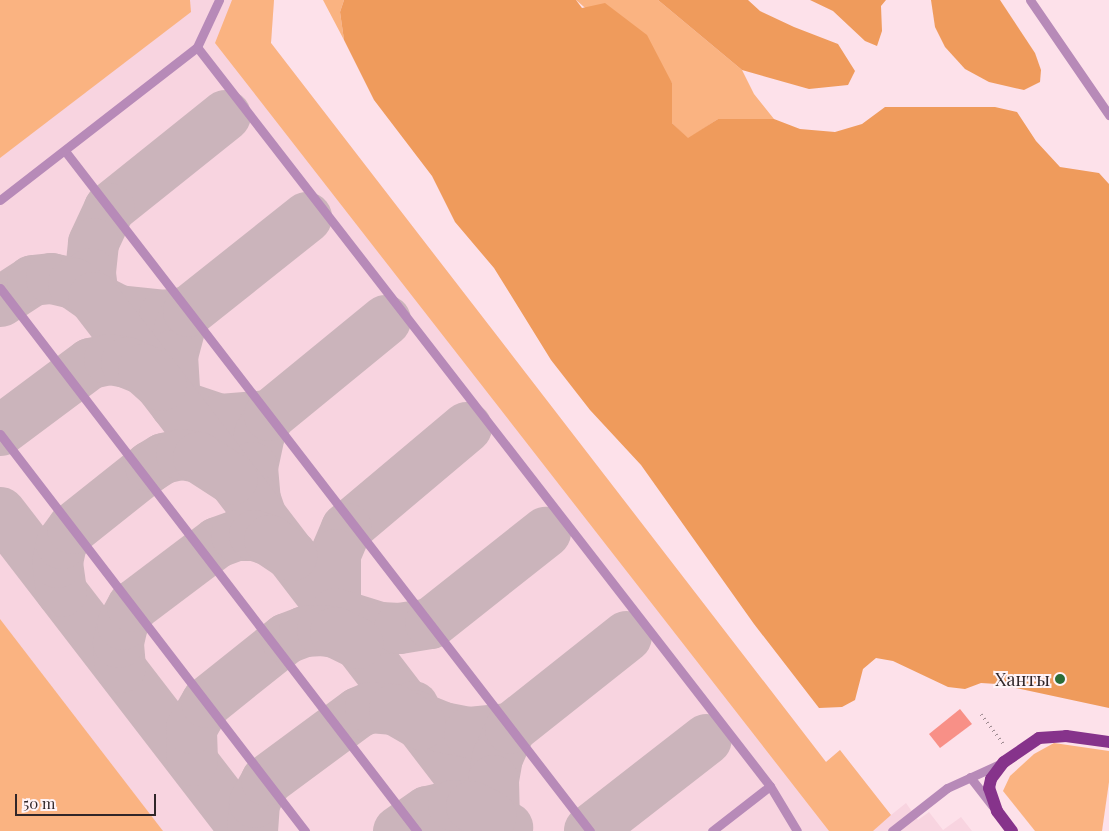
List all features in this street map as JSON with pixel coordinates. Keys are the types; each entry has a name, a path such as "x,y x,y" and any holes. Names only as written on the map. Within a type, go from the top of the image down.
{"main road":[{"path":"1012,831 997,811 991,798 991,779 1004,762 1039,738 1066,736 1109,742"}],"lane":[{"path":"0,200 197,47 219,0"},
{"path":"1030,0 1109,114"},
{"path":"197,47 770,786 797,831"},
{"path":"65,151 590,831"},
{"path":"0,288 417,831"},
{"path":"0,434 305,831"},
{"path":"892,831 948,788 1004,762"},
{"path":"970,777 997,811"},
{"path":"712,831 770,786"}],"shaded area":[{"path":"0,0 274,0 271,43 826,762 840,750 891,815 906,803 918,820 929,812 943,830 961,817 972,831 0,831"},
{"path":"0,0 190,0 191,12 0,158"},
{"path":"232,0 274,0 271,43 826,762 840,750 891,815 873,831 829,831 215,43"},
{"path":"323,0 344,0 340,12 344,40"},
{"path":"344,0 576,0 582,8 605,3 647,35 672,83 672,123 688,138 718,119 774,119 800,129 835,132 862,124 885,107 995,107 1017,112 1036,141 1060,167 1099,173 1109,184 1109,708 997,684 981,683 965,689 948,687 893,661 876,658 863,669 855,700 842,707 819,708 754,624 641,465 590,410 551,360 494,268 455,222 432,176 374,100 344,40 340,12"},
{"path":"576,0 658,0 742,70 754,94 774,119 718,119 688,139 672,123 672,83"},
{"path":"658,0 748,0 760,11 838,44 855,71 848,85 809,89 742,70"},
{"path":"810,0 886,0 881,6 882,31 877,46 865,41 833,11"},
{"path":"931,0 1000,0 1035,53 1041,70 1040,82 1024,90 989,82 965,69 945,47 935,27"},
{"path":"0,619 163,831 0,831"},
{"path":"1054,743 1109,751 1109,782 1102,831 1035,831 1003,791 1010,776 1034,754"}],"building":[{"path":"960,709 972,724 940,748 929,734"}],"taxiway":[{"path":"225,115 109,208 93,243 90,273 93,297 118,310 164,315 188,311 181,322 172,355 175,404 220,419 269,415 259,434 252,467 255,499 261,516"},
{"path":"188,311 306,217"},
{"path":"0,301 32,280 51,278 73,283 93,297 502,831"},
{"path":"269,415 385,320"},
{"path":"0,430 90,363 109,359 126,362 143,369 161,385"},
{"path":"466,427 346,528 335,554 335,613 380,627 399,628 430,623 545,532"},
{"path":"61,591 57,562 61,543 72,528 150,466 163,458 181,454 198,457 232,479"},
{"path":"0,512 246,831"},
{"path":"120,667 118,642 122,624 132,606 217,542 236,535 254,535 269,540 291,555"},
{"path":"192,760 191,728 206,702 286,638 304,631 322,630 335,632 358,643"},
{"path":"510,728 626,636"},
{"path":"413,706 413,715 443,727 469,732 510,728 497,757 493,780 494,820 507,827"},
{"path":"252,831 254,802 266,780 358,712 370,707 394,709 420,724"},
{"path":"589,830 706,739"},
{"path":"398,831 427,811 453,805 471,806 491,816"}],"place":[{"name":"Ханты","path":"1060,679"}]}
